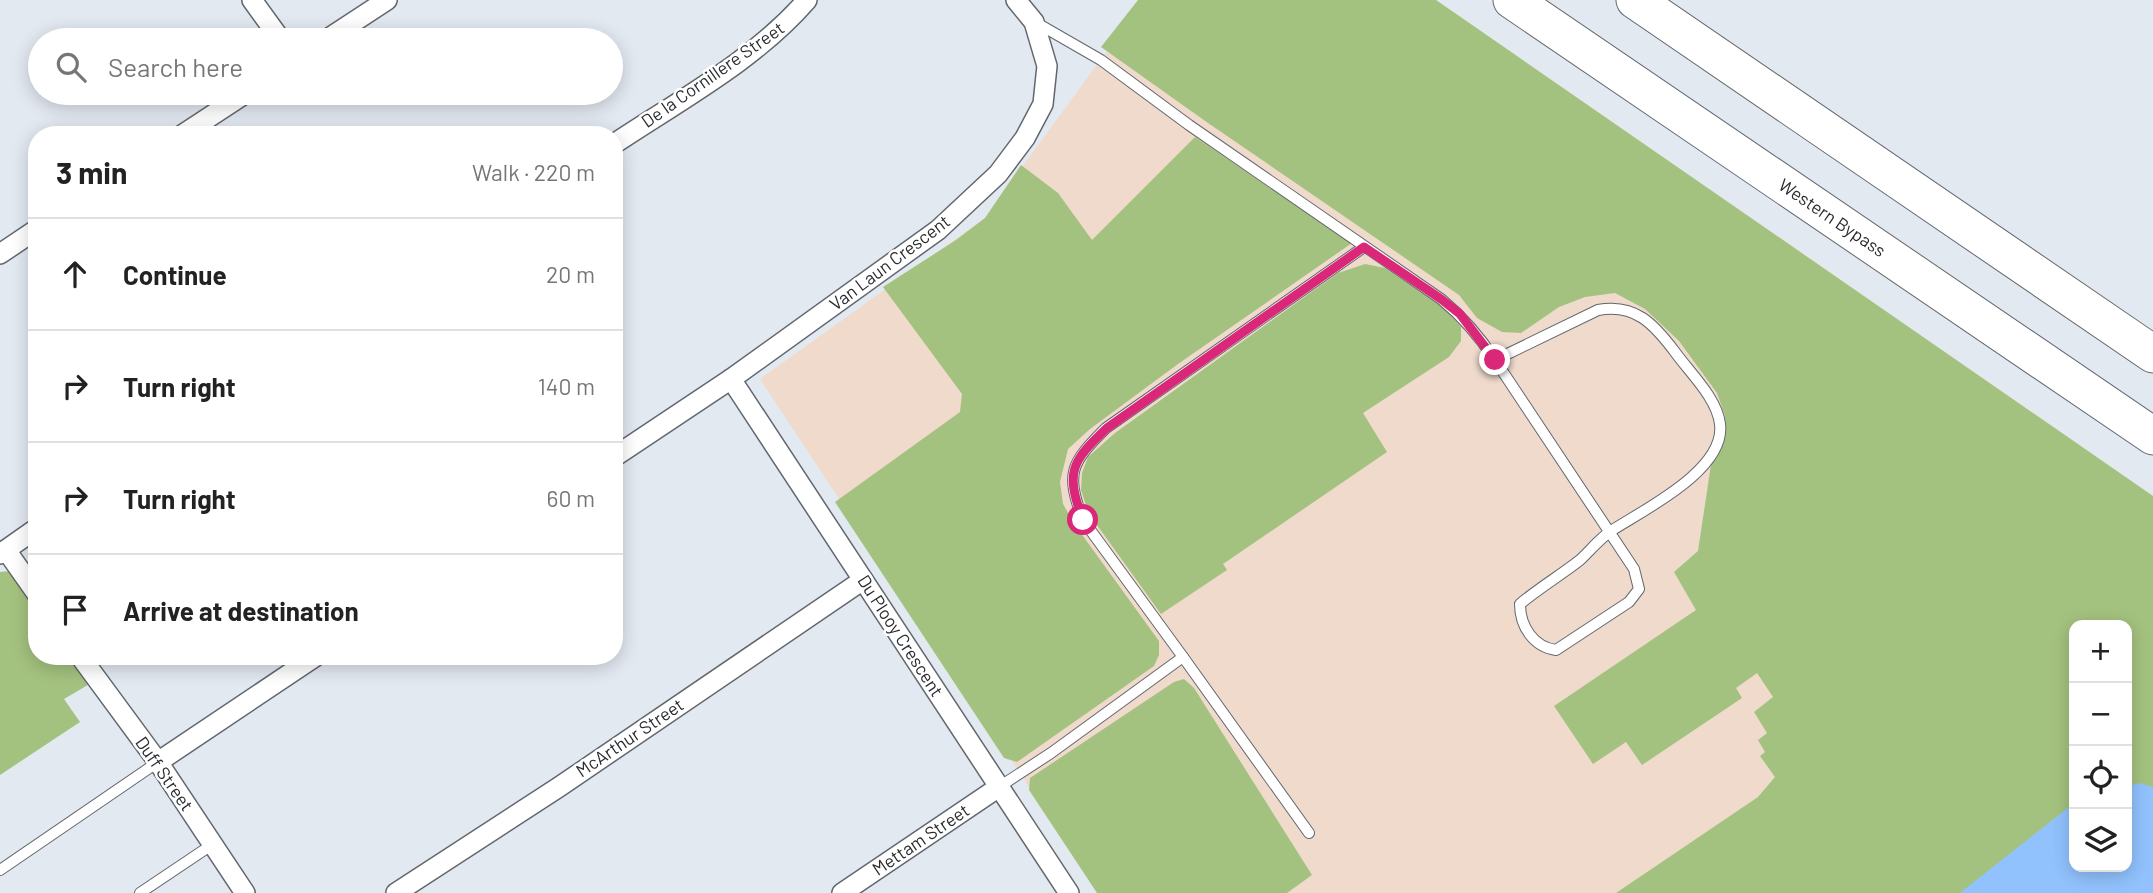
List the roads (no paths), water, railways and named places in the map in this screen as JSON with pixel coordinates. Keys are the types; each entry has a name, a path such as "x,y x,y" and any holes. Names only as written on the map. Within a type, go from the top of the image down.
{"highway":[{"name":"Western Bypass","path":"1512,0 2153,436"},
{"path":"1634,0 2153,354"}],"street":[{"path":"252,0 272,28"},
{"path":"344,28 387,0"},
{"name":"De la Cornillere Street","path":"623,138 745,56 789,21 807,0"},
{"name":"Van Laun Crescent","path":"623,451 731,379 938,230 998,174 1025,138 1043,104 1047,66 1034,22 1016,0"},
{"path":"196,126 228,105"},
{"path":"0,254 28,235"},
{"name":"Du Plooy Crescent","path":"731,379 1069,893"},
{"path":"28,534 3,552 28,583"},
{"name":"McArthur Street","path":"396,893 570,779 863,580"},
{"name":"Duff Street","path":"87,665 158,762 245,893"},
{"path":"158,762 303,665"},
{"name":"Mettam Street","path":"842,893 999,787"}],"lane":[{"path":"1034,22 1101,60 1189,125 1460,314 1495,360 1609,532 1634,569 1639,589 1629,602 1556,650 1543,648 1531,637 1520,617 1520,604 1579,560 1609,532 1639,516 1676,490 1710,456 1721,426 1717,411 1706,393 1664,337 1630,310 1616,307 1598,310 1495,360"},
{"path":"1309,833 1083,520 1073,493 1073,473 1082,452 1107,428 1364,247"},
{"path":"999,787 1051,753 1182,657"},
{"path":"0,870 158,762"},
{"path":"140,893 213,845"}],"water":[{"path":"2139,783 2153,787 2153,893 1960,893 2069,807 2069,872 2132,872 2132,785"}]}
